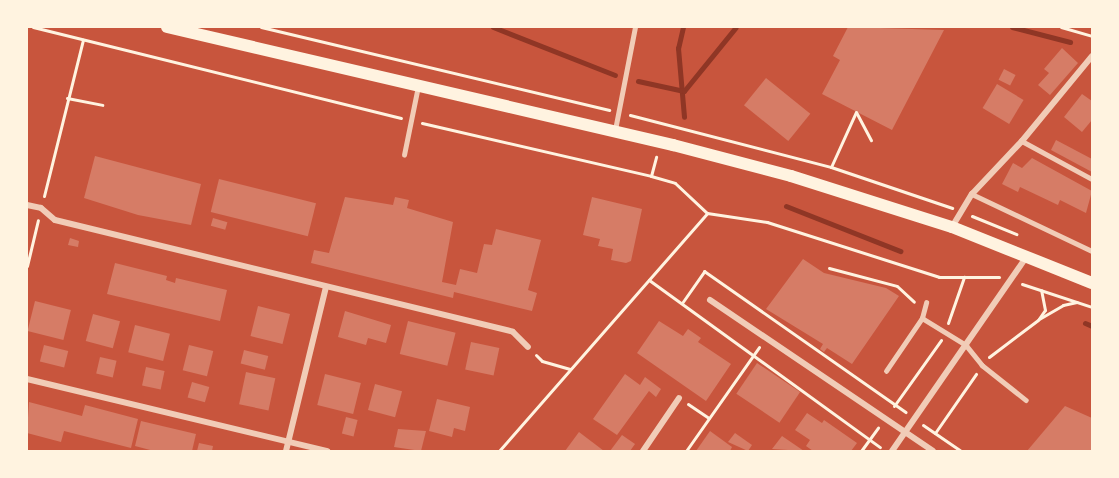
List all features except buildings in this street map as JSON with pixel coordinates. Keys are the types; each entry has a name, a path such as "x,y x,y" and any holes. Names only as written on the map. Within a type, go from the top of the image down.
{"main road":[{"path":"167,27 615,131 791,176 952,227 1027,255 1092,283"}],"street":[{"path":"952,227 972,194 1023,141 1092,56"},
{"path":"27,205 41,208 55,220 513,332 528,347"},
{"path":"892,451 1027,255"},
{"path":"286,451 326,286"},
{"path":"710,300 933,451"},
{"path":"27,379 327,451"},
{"path":"643,451 680,398"}],"lane":[{"path":"615,131 635,27"},
{"path":"404,154 418,86"},
{"path":"1023,141 1092,179"},
{"path":"972,194 1092,251"},
{"path":"886,371 922,318 926,303"},
{"path":"922,318 966,345 982,365 1026,399"}],"path":[{"path":"33,27 675,183 707,213 767,222 939,277 992,274 1092,307"},
{"path":"1061,27 1092,36"},
{"path":"27,266 83,40"},
{"path":"67,98 102,105"},
{"path":"831,167 856,112 871,140"},
{"path":"498,451 707,213"},
{"path":"829,268 897,286 910,295 922,318"},
{"path":"682,303 704,271 961,451"},
{"path":"861,451 944,333 964,277"},
{"path":"649,280 887,451"},
{"path":"1038,320 1063,304 1078,302"},
{"path":"686,451 776,322"},
{"path":"528,347 542,361 570,369"},
{"path":"680,398 709,418"}],"waterway":[{"path":"493,27 615,75"},
{"path":"683,27 678,48 684,117"},
{"path":"684,91 736,27"},
{"path":"1012,27 1070,42"},
{"path":"638,81 684,91"},
{"path":"786,206 900,251"},
{"path":"1085,323 1092,326"}]}
